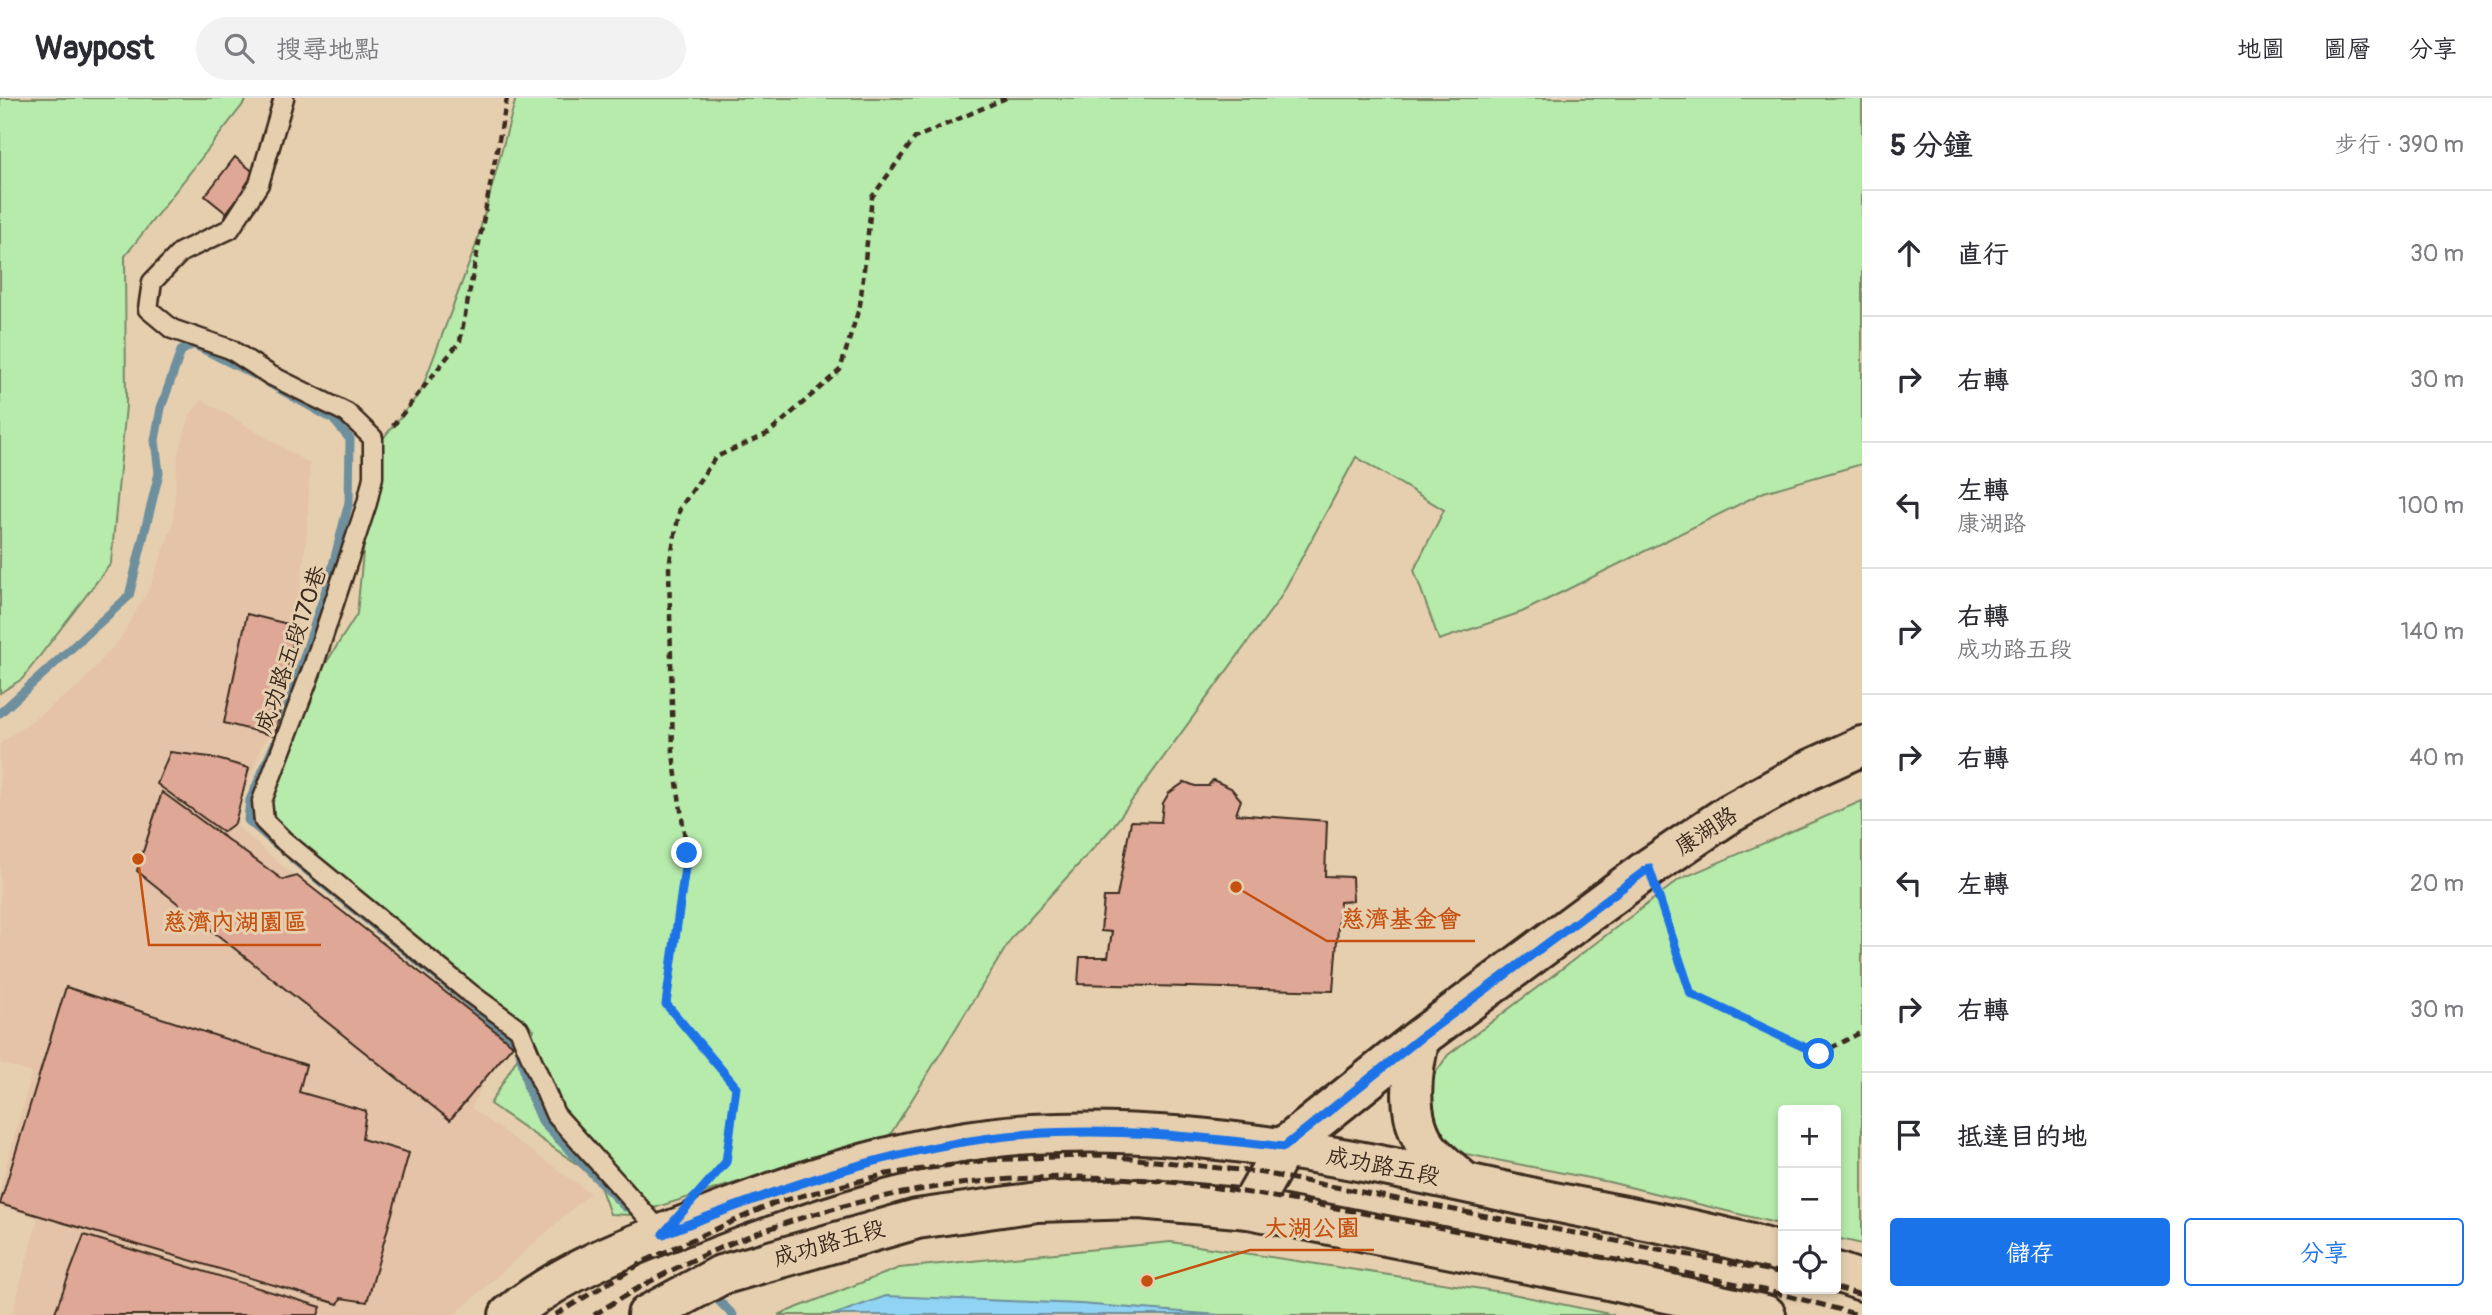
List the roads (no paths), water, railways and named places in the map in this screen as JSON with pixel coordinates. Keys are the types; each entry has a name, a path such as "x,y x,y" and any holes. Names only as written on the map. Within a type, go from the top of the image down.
{"main road":[{"name":"康湖路","path":"1249,1209 1284,1147 1420,1038 1649,868 1729,814 1807,771 1862,746"},
{"path":"1420,1038 1411,1076 1414,1115 1430,1151 1465,1182"},
{"name":"成功路五段","path":"509,1315 534,1294 663,1234 854,1166 980,1140 1031,1134 1176,1135 1284,1147 1465,1182 1778,1252"},
{"name":"成功路五段","path":"647,1315 721,1275 917,1219 1037,1202 1139,1199 1249,1209 1604,1279 1766,1315"},
{"path":"1841,1274 1862,1282"}],"lane":[{"name":"成功路五段170巷","path":"284,98 259,184 230,229 181,253 152,282 148,309 172,329 230,349 270,375 347,413 373,438 373,477 367,503 314,664 262,801 264,821 284,841 471,994 519,1028 555,1114 663,1234"}],"water":[{"path":"886,1296 1081,1304 1219,1315 833,1315"}],"waterway":[{"path":"0,713 129,596 159,473 155,440 161,408 181,351 193,344 257,376"},
{"path":"269,383 333,419 350,439 349,502 330,577 283,722"},
{"path":"277,739 250,800 248,820 277,845"},
{"path":"293,859 518,1043 528,1089 543,1123 625,1207"},
{"path":"716,1298 733,1315"}],"railway":[{"path":"555,1315 647,1260 774,1203 887,1174 989,1160 1100,1155 1257,1172 1778,1272"},
{"path":"594,1315 662,1275 733,1242 807,1216 883,1197 961,1184 1039,1178 1118,1178 1196,1185 1267,1196 1670,1270 1764,1290 1858,1315"},
{"path":"1841,1289 1862,1295"}],"place":[{"name":"慈濟內湖園區","path":"138,859"},
{"name":"慈濟基金會","path":"1236,887"},
{"name":"大湖公園","path":"1147,1281"}]}
